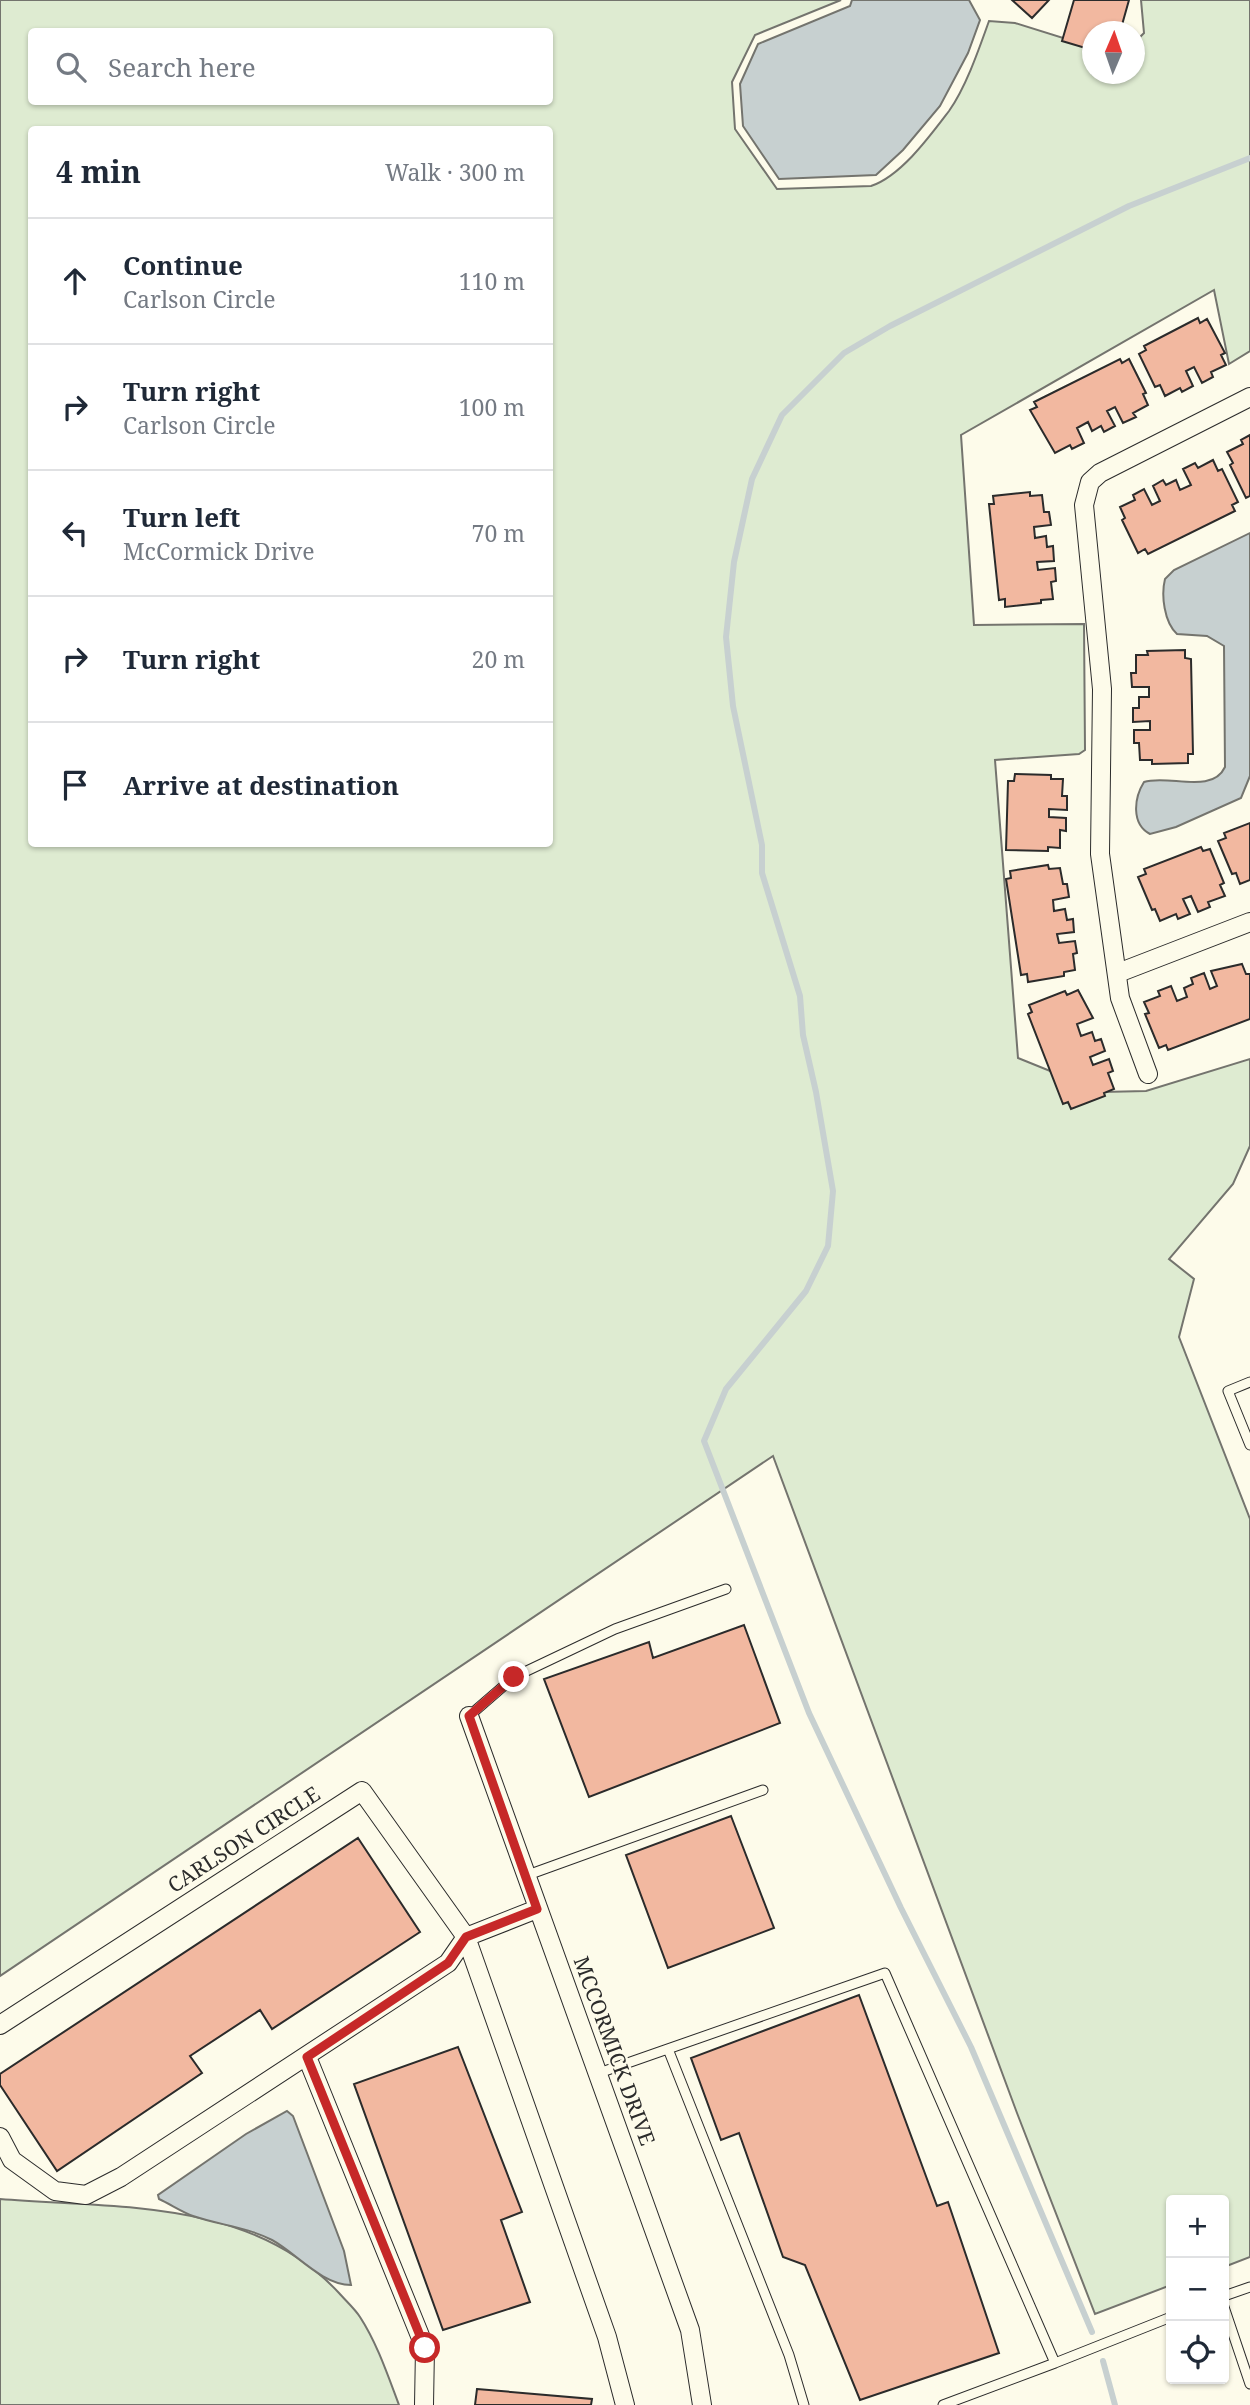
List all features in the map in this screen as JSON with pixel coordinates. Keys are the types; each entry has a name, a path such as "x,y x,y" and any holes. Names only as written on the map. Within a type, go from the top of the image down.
{"street":[{"path":"1148,1074 1120,998 1100,854 1102,689 1084,505 1090,482 1100,473 1250,397"},
{"path":"1118,974 1250,922"},
{"name":"MCCORMICK DRIVE","path":"469,1716 690,2330 702,2405"},
{"name":"CARLSON CIRCLE","path":"0,2025 362,1791 466,1937 607,2337 625,2405"},
{"path":"0,2137 6,2164 55,2191 86,2194 121,2177 448,1963 466,1937 537,1909"},
{"path":"307,2057 425,2348 424,2405"}],"lane":[{"path":"1250,1382 1228,1391 1250,1445"},
{"path":"469,1716 514,1677 615,1629 726,1589"},
{"path":"525,1876 763,1790"},
{"path":"599,2073 885,1973 1055,2363"},
{"path":"668,2049 789,2355 804,2405"},
{"path":"1229,2294 1250,2287"},
{"path":"943,2405 1166,2319"},
{"path":"1229,2321 1250,2384"}],"green space":[{"path":"0,0 841,0 755,35 732,82 735,129 777,189 871,186 893,174 924,143 949,111 972,68 989,21 1015,23 1082,44 1082,84 1145,84 1145,21 1141,0 1250,0 1250,351 1229,364 1214,290 961,435 974,625 1084,624 1085,750 1079,754 995,760 1018,1058 1102,1092 1146,1091 1250,1059 1250,1146 1233,1184 1169,1259 1194,1279 1179,1337 1250,1519 1250,2257 1229,2265 1229,2195 1166,2195 1166,2287 1095,2314 1017,2113 773,1456 0,1976"},
{"path":"0,2199 136,2208 181,2214 224,2224 266,2240 304,2262 356,2311 377,2349 399,2405 0,2405"}],"shaded area":[{"path":"852,0 969,0 980,20 968,53 940,106 903,150 876,175 779,179 743,126 740,84 758,44 850,6"},
{"path":"1250,533 1250,776 1241,798 1176,827 1150,834 1140,824 1136,810 1138,795 1144,782 1200,782 1219,775 1225,767 1224,646 1207,636 1177,634 1169,623 1165,608 1165,579 1174,570"},
{"path":"287,2111 293,2116 344,2251 351,2285 330,2280 272,2240 193,2216 159,2199 158,2195 246,2134"}],"building":[{"path":"1012,0 1049,0 1032,18"},
{"path":"1074,0 1129,0 1123,21 1082,21 1082,47 1062,41"},
{"path":"1198,318 1200,323 1207,319 1225,353 1221,355 1226,365 1211,372 1213,377 1202,383 1194,367 1186,371 1193,386 1182,392 1180,388 1165,396 1160,385 1155,387 1139,354 1146,350 1144,346"},
{"path":"1120,359 1122,363 1129,359 1146,393 1143,394 1148,405 1133,413 1136,417 1123,423 1115,407 1107,411 1115,426 1104,432 1101,426 1092,431 1088,422 1077,428 1084,443 1072,449 1070,445 1055,453 1030,410 1037,407 1034,402"},
{"path":"1250,435 1250,496 1246,498 1230,465 1233,463 1227,452 1243,444 1241,440"},
{"path":"1213,460 1218,471 1222,469 1238,502 1232,505 1235,511 1148,554 1145,549 1138,553 1122,520 1125,518 1120,507 1135,500 1133,495 1144,489 1152,505 1160,501 1153,486 1163,480 1166,485 1176,480 1180,490 1191,485 1183,469 1195,463 1198,468"},
{"path":"1030,492 1030,496 1042,495 1044,512 1049,512 1051,525 1034,527 1035,538 1046,536 1047,547 1053,546 1054,561 1037,562 1038,570 1055,568 1056,581 1051,582 1053,599 1005,607 1005,599 999,600 989,504 994,504 993,496"},
{"path":"1185,650 1185,658 1191,659 1193,754 1188,754 1188,763 1152,764 1152,760 1140,760 1139,743 1134,743 1134,730 1150,730 1150,721 1133,722 1133,708 1139,708 1139,697 1149,697 1149,687 1132,687 1131,673 1136,673 1136,655 1148,655 1147,651"},
{"path":"1015,774 1051,775 1051,779 1063,779 1062,796 1067,796 1067,810 1049,809 1049,817 1066,818 1066,831 1060,830 1060,848 1048,847 1048,851 1006,850 1008,781 1014,781"},
{"path":"1250,823 1250,880 1240,884 1236,873 1232,874 1218,841 1226,838 1224,833"},
{"path":"1201,847 1203,851 1210,849 1224,883 1220,885 1225,896 1208,902 1210,907 1198,912 1191,896 1183,899 1190,914 1178,919 1176,914 1160,921 1155,909 1152,910 1138,877 1146,874 1144,869"},
{"path":"1048,865 1049,869 1060,868 1063,884 1067,884 1069,897 1053,900 1054,911 1065,909 1067,920 1073,919 1074,932 1057,934 1059,943 1075,941 1075,970 1064,972 1064,976 1028,982 1027,974 1021,975 1006,879 1011,878 1010,871"},
{"path":"1242,964 1246,974 1250,974 1250,1019 1168,1050 1166,1045 1159,1048 1145,1014 1149,1013 1144,1002 1160,996 1158,991 1171,986 1177,1001 1187,997 1184,988 1193,984 1191,978 1204,973 1210,989 1217,986 1211,971"},
{"path":"1078,990 1093,1018 1077,1024 1081,1036 1092,1032 1095,1041 1101,1039 1105,1051 1090,1057 1093,1065 1109,1059 1113,1071 1108,1073 1114,1089 1104,1093 1105,1096 1071,1109 1068,1102 1063,1104 1028,1014 1032,1012 1029,1005 1065,991 1067,995"},
{"path":"744,1625 780,1723 589,1797 544,1679 649,1642 653,1658"},
{"path":"731,1816 774,1928 668,1968 626,1855"},
{"path":"358,1838 420,1932 272,2029 260,2010 190,2056 202,2073 57,2171 0,2085 0,2074"},
{"path":"859,1995 937,2206 948,2202 999,2353 860,2400 805,2265 783,2257 739,2133 721,2140 691,2058"},
{"path":"458,2047 522,2212 501,2220 530,2302 443,2330 354,2084"},
{"path":"477,2389 592,2399 591,2405 475,2405"}],"waterway":[{"path":"1092,2332 971,2047 901,1908 809,1713 704,1441 726,1389 806,1291 828,1246 833,1191 803,1035 800,996 762,873 762,845 733,706 726,637 734,562 752,479 782,415 844,353 890,326 1129,206 1250,158"},
{"path":"1103,2361 1115,2405"}],"route":[{"path":"425,2348 307,2057 448,1963 466,1937 537,1909 469,1716 514,1677"}]}
